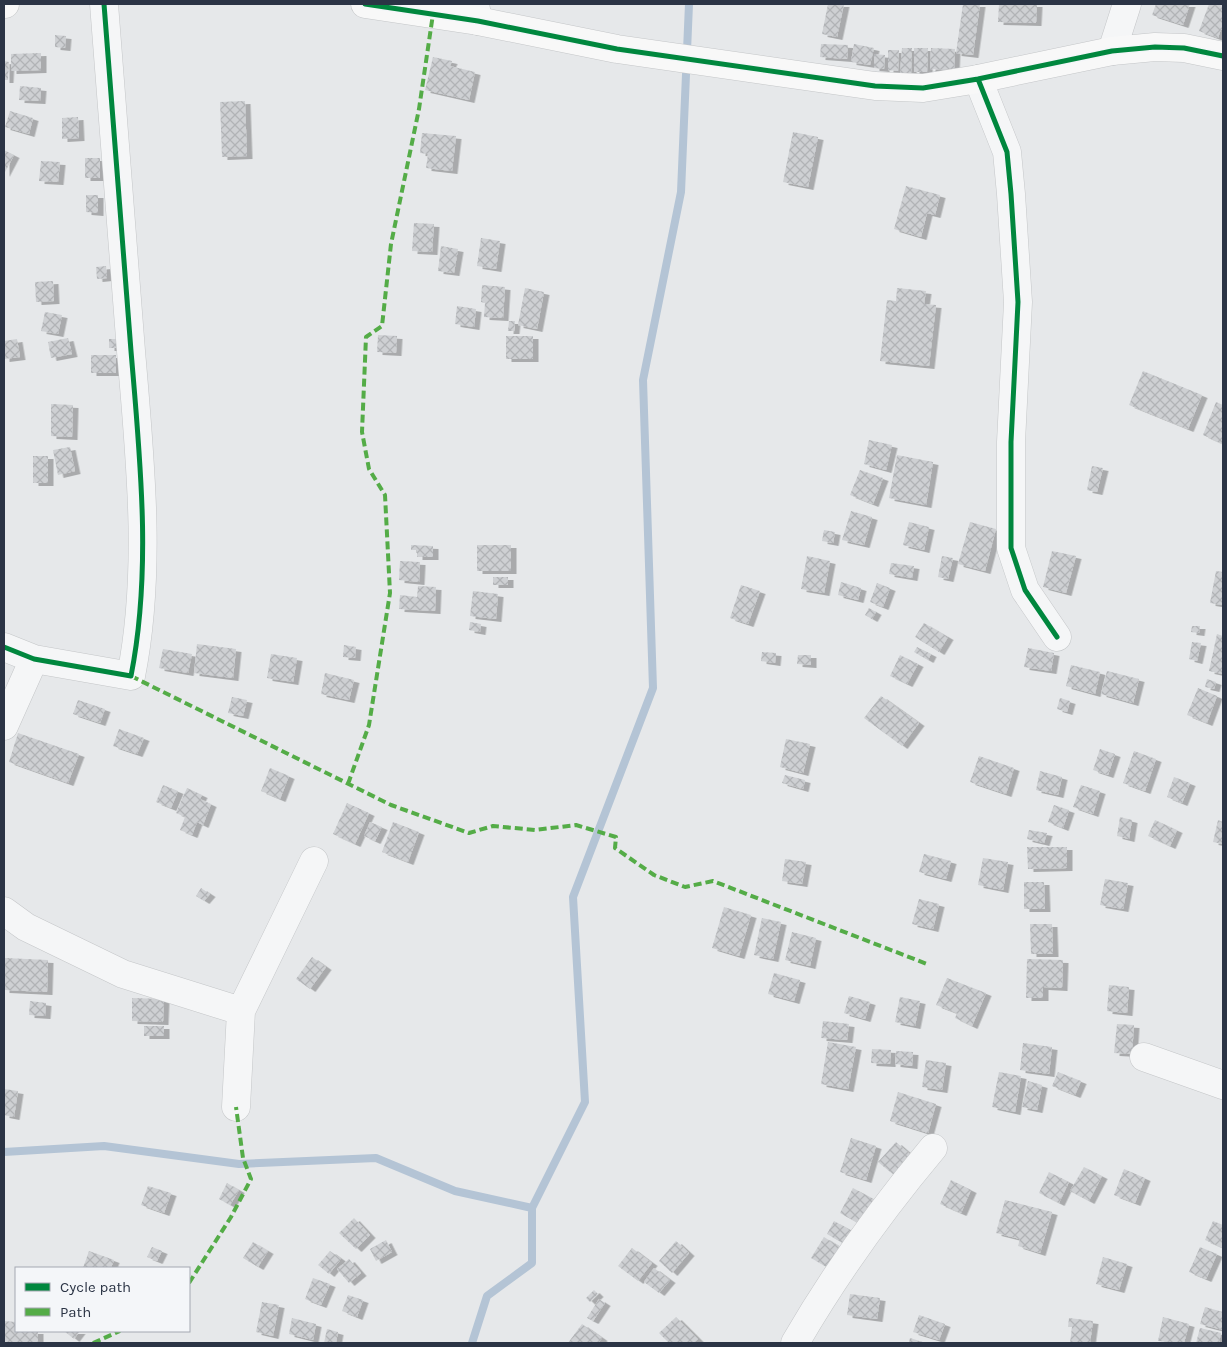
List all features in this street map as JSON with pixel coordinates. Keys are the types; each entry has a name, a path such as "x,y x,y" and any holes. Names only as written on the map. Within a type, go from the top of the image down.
{"street":[{"path":"4,647 34,659 131,676 139,621 141,528 136,414 104,4"},
{"path":"365,4 477,12 617,49 858,84 923,88 978,79 1112,51 1155,47 1184,48 1223,56"},
{"path":"1112,51 1127,4"},
{"path":"978,79 1007,152 1011,194 1018,302 1011,442 1011,548 1025,590 1057,637"},
{"path":"4,726 34,659"},
{"path":"236,1108 241,1011 314,861"},
{"path":"4,911 26,927 123,974 241,1011"},
{"path":"1144,1057 1223,1085"},
{"path":"795,1343 845,1262 897,1191 933,1148"}],"building":[{"path":"828,4 844,4 837,37 822,34"},
{"path":"963,4 980,4 973,55 956,53"},
{"path":"999,4 1037,4 1036,23 998,22"},
{"path":"1156,4 1190,4 1183,25 1152,15"},
{"path":"1209,4 1223,4 1223,30 1221,29 1218,38 1199,31"},
{"path":"55,35 66,36 65,48 55,47"},
{"path":"821,44 848,45 847,59 820,57"},
{"path":"854,44 874,48 870,65 851,62"},
{"path":"902,48 912,48 911,75 900,74"},
{"path":"914,48 928,48 927,72 914,72"},
{"path":"931,48 955,49 954,70 930,69"},
{"path":"888,50 899,50 898,71 888,70"},
{"path":"41,53 41,70 11,71 11,54"},
{"path":"874,54 885,55 884,69 874,68"},
{"path":"433,57 452,61 450,66 475,72 469,100 425,90"},
{"path":"4,61 9,62 8,80 4,80"},
{"path":"20,86 41,88 40,101 19,100"},
{"path":"245,101 247,156 222,157 220,102"},
{"path":"10,111 33,118 29,134 5,127"},
{"path":"78,117 79,138 62,139 62,118"},
{"path":"793,132 818,137 808,187 783,182"},
{"path":"422,133 456,136 452,171 426,168 428,154 420,153"},
{"path":"4,150 14,155 4,174"},
{"path":"85,158 100,158 100,178 85,178"},
{"path":"41,161 60,162 58,182 39,181"},
{"path":"906,186 940,195 935,215 927,213 921,237 894,229"},
{"path":"86,195 98,195 98,213 86,212"},
{"path":"414,223 434,224 432,252 412,251"},
{"path":"481,238 500,241 496,269 477,266"},
{"path":"441,246 458,249 454,273 438,271"},
{"path":"106,266 107,278 97,279 96,267"},
{"path":"53,281 54,301 36,302 35,282"},
{"path":"482,285 505,287 503,318 484,317 485,303 481,302"},
{"path":"525,288 544,292 537,329 518,325"},
{"path":"897,288 926,291 924,304 936,305 929,366 880,361 887,300 896,301"},
{"path":"457,306 476,309 474,327 455,324"},
{"path":"45,312 62,315 58,334 41,331"},
{"path":"509,321 515,321 514,331 508,331"},
{"path":"378,335 397,336 396,353 377,352"},
{"path":"506,336 533,336 533,359 506,359"},
{"path":"68,338 72,354 51,358 48,342"},
{"path":"17,339 20,357 4,359 4,341"},
{"path":"109,339 120,339 120,348 109,348"},
{"path":"91,355 116,355 116,373 91,373"},
{"path":"1143,371 1202,395 1188,429 1129,405"},
{"path":"1216,402 1223,405 1223,444 1203,435"},
{"path":"51,404 73,405 72,437 51,436"},
{"path":"869,440 892,445 886,470 864,464"},
{"path":"70,447 75,471 58,475 53,450"},
{"path":"897,455 933,462 926,505 889,498"},
{"path":"33,456 48,456 48,483 33,483"},
{"path":"1092,466 1103,468 1097,492 1087,490"},
{"path":"860,470 883,478 873,504 850,495"},
{"path":"851,511 872,517 864,545 842,540"},
{"path":"909,522 929,527 924,550 903,545"},
{"path":"970,522 996,529 985,571 958,564"},
{"path":"824,530 835,532 833,543 822,541"},
{"path":"411,545 433,546 433,557 417,557 417,550 411,550"},
{"path":"477,545 511,545 511,571 477,571"},
{"path":"1052,551 1076,556 1066,593 1043,587"},
{"path":"807,556 830,561 824,593 801,589"},
{"path":"942,556 953,558 948,579 938,577"},
{"path":"400,561 420,562 419,582 399,580"},
{"path":"891,563 914,566 912,578 889,574"},
{"path":"1216,571 1223,572 1223,605 1210,603"},
{"path":"493,577 508,577 508,585 493,585"},
{"path":"841,582 861,588 858,600 838,595"},
{"path":"877,583 890,588 883,607 870,602"},
{"path":"741,585 760,591 748,624 730,618"},
{"path":"418,586 436,587 435,611 399,609 400,595 417,597"},
{"path":"473,591 498,594 496,619 470,616"},
{"path":"869,608 876,612 872,619 865,615"},
{"path":"470,622 481,624 480,632 469,630"},
{"path":"924,623 948,637 939,652 915,637"},
{"path":"1192,626 1200,626 1199,633 1191,632"},
{"path":"1217,634 1223,636 1223,674 1209,671"},
{"path":"1192,642 1201,643 1197,661 1189,659"},
{"path":"197,644 236,649 233,678 194,673"},
{"path":"344,645 356,647 355,658 343,657"},
{"path":"917,647 931,654 928,660 914,652"},
{"path":"1028,648 1054,653 1051,671 1024,667"},
{"path":"163,649 192,654 188,673 159,668"},
{"path":"762,652 776,653 775,663 761,661"},
{"path":"271,654 297,658 293,682 267,678"},
{"path":"798,655 811,655 811,665 797,664"},
{"path":"900,655 918,664 907,684 890,676"},
{"path":"1071,665 1100,672 1095,694 1066,686"},
{"path":"1107,671 1139,679 1133,703 1101,694"},
{"path":"325,673 354,680 349,700 321,694"},
{"path":"1207,679 1216,682 1214,689 1205,687"},
{"path":"1198,688 1217,696 1207,723 1187,715"},
{"path":"881,696 919,723 902,746 864,718"},
{"path":"232,697 247,700 243,716 228,713"},
{"path":"1060,698 1070,701 1067,712 1057,709"},
{"path":"78,700 105,709 100,723 73,714"},
{"path":"119,729 144,738 137,754 113,746"},
{"path":"18,733 79,754 68,783 9,762"},
{"path":"786,739 810,744 803,773 780,767"},
{"path":"1100,749 1115,754 1108,775 1093,770"},
{"path":"1134,751 1156,759 1145,791 1123,783"},
{"path":"979,756 1014,768 1006,794 970,782"},
{"path":"270,768 289,776 280,799 261,791"},
{"path":"1040,771 1062,777 1058,795 1036,790"},
{"path":"785,775 805,780 803,789 782,783"},
{"path":"1174,777 1190,783 1182,803 1167,797"},
{"path":"163,785 178,791 171,808 156,802"},
{"path":"1081,785 1100,791 1093,814 1073,807"},
{"path":"187,788 202,795 200,799 211,804 203,825 197,822 192,835 180,830 185,817 176,813"},
{"path":"347,803 369,813 355,844 333,834"},
{"path":"1054,805 1069,810 1063,828 1048,822"},
{"path":"1120,817 1132,820 1129,839 1117,836"},
{"path":"1155,820 1177,830 1170,846 1148,836"},
{"path":"1218,820 1223,822 1223,844 1213,842"},
{"path":"370,822 382,827 375,841 364,836"},
{"path":"393,822 419,832 408,862 382,852"},
{"path":"1029,830 1047,833 1044,843 1027,839"},
{"path":"1027,847 1067,847 1067,868 1028,869"},
{"path":"924,854 951,861 946,879 919,872"},
{"path":"983,858 1008,862 1003,890 978,885"},
{"path":"785,859 806,862 802,884 782,881"},
{"path":"1105,879 1128,883 1123,909 1100,905"},
{"path":"1024,882 1044,882 1045,909 1024,909"},
{"path":"201,888 210,894 204,901 196,896"},
{"path":"919,899 939,904 933,929 912,924"},
{"path":"724,907 751,915 739,956 712,948"},
{"path":"762,918 781,922 773,959 754,955"},
{"path":"1030,924 1052,924 1053,954 1031,954"},
{"path":"792,932 816,938 810,966 785,960"},
{"path":"312,957 326,967 310,989 296,979"},
{"path":"5,958 48,960 47,992 4,990"},
{"path":"1027,959 1063,960 1062,988 1043,987 1043,998 1026,998"},
{"path":"774,973 800,980 794,1001 768,994"},
{"path":"947,978 986,993 972,1026 955,1018 957,1013 936,1005"},
{"path":"1109,985 1129,987 1127,1013 1107,1011"},
{"path":"849,996 870,1002 865,1019 844,1013"},
{"path":"900,997 920,1001 915,1026 895,1022"},
{"path":"132,998 164,999 163,1022 132,1021"},
{"path":"30,1001 46,1003 45,1016 29,1015"},
{"path":"823,1021 849,1024 847,1040 821,1038"},
{"path":"1117,1024 1134,1025 1132,1054 1114,1053"},
{"path":"144,1026 164,1026 164,1036 144,1036"},
{"path":"828,1042 856,1047 848,1089 821,1084"},
{"path":"1023,1043 1052,1047 1049,1074 1020,1070"},
{"path":"872,1049 891,1050 890,1064 871,1063"},
{"path":"896,1051 913,1052 912,1066 895,1064"},
{"path":"926,1060 946,1063 942,1090 922,1087"},
{"path":"999,1072 1021,1076 1015,1112 992,1107"},
{"path":"1058,1072 1081,1081 1075,1095 1052,1086"},
{"path":"1028,1081 1042,1085 1037,1110 1022,1107"},
{"path":"4,1089 18,1091 14,1117 4,1115"},
{"path":"898,1092 936,1104 928,1133 890,1121"},
{"path":"851,1138 876,1146 866,1180 840,1172"},
{"path":"896,1142 912,1156 895,1176 878,1162"},
{"path":"1084,1167 1102,1176 1089,1201 1070,1191"},
{"path":"1124,1169 1145,1178 1135,1203 1114,1195"},
{"path":"1049,1172 1069,1182 1059,1203 1039,1193"},
{"path":"951,1180 971,1190 961,1213 940,1204"},
{"path":"227,1183 239,1190 230,1205 219,1199"},
{"path":"148,1186 171,1193 164,1213 141,1205"},
{"path":"853,1188 877,1201 863,1226 840,1213"},
{"path":"1005,1200 1052,1212 1040,1253 1018,1246 1020,1239 996,1233"},
{"path":"354,1218 370,1235 356,1249 339,1233"},
{"path":"834,1221 854,1232 846,1245 827,1234"},
{"path":"1213,1221 1223,1225 1223,1248 1205,1240"},
{"path":"824,1237 843,1249 830,1269 811,1258"},
{"path":"386,1240 392,1252 376,1261 370,1249"},
{"path":"676,1241 689,1253 672,1273 659,1261"},
{"path":"253,1242 268,1251 258,1267 243,1258"},
{"path":"152,1247 162,1251 157,1261 147,1257"},
{"path":"1200,1247 1217,1254 1206,1279 1189,1272"},
{"path":"632,1248 652,1263 638,1281 618,1266"},
{"path":"89,1251 114,1260 111,1267 83,1267"},
{"path":"330,1251 341,1259 329,1274 318,1265"},
{"path":"1103,1257 1127,1264 1119,1290 1096,1284"},
{"path":"349,1259 361,1273 349,1283 337,1269"},
{"path":"654,1268 670,1280 659,1293 644,1282"},
{"path":"313,1278 330,1284 321,1305 305,1299"},
{"path":"594,1290 598,1294 590,1302 586,1298"},
{"path":"850,1294 880,1298 877,1319 847,1315"},
{"path":"348,1295 363,1300 357,1317 342,1311"},
{"path":"599,1299 605,1303 593,1321 587,1318"},
{"path":"262,1302 279,1305 273,1336 256,1332"},
{"path":"1205,1307 1223,1312 1223,1330 1200,1324"},
{"path":"919,1315 945,1324 939,1340 913,1332"},
{"path":"676,1317 698,1339 693,1343 669,1343 659,1333"},
{"path":"1163,1317 1189,1324 1184,1343 1158,1341"},
{"path":"292,1318 316,1324 313,1340 289,1334"},
{"path":"1069,1318 1093,1321 1090,1343 1070,1343 1072,1327 1068,1327"},
{"path":"4,1321 15,1322 15,1332 38,1332 38,1343 4,1343"},
{"path":"582,1324 602,1338 598,1343 568,1343"},
{"path":"1200,1328 1221,1333 1219,1343 1196,1343"},
{"path":"327,1329 338,1332 336,1343 324,1343"},
{"path":"65,1332 79,1332 74,1339"},
{"path":"910,1338 926,1343 909,1343"}],"waterway":[{"path":"472,1343 487,1296 532,1263 532,1208 585,1102 573,897 653,688 643,380 681,192 689,4"},
{"path":"4,1152 104,1146 239,1164 376,1158 455,1191 532,1208"}],"marked path":[{"path":"348,784 369,725 390,593 385,495 369,469 362,432 366,337 382,326 391,244 419,109 433,14"},
{"path":"131,676 391,805 469,833 493,826 535,830 576,825 616,837 615,848 654,875 685,887 713,881 927,964"},
{"path":"190,1281 231,1217 251,1179 243,1158 236,1107"},
{"path":"93,1343 118,1332"}],"cycle path":[{"path":"4,647 34,659 131,676 141,596 142,514 138,432 104,4"},
{"path":"365,4 478,21 617,49 875,86 923,88 978,79 1112,51 1155,47 1184,48 1223,56"},
{"path":"978,79 1007,152 1011,194 1018,302 1011,442 1011,548 1025,590 1057,637"}]}
